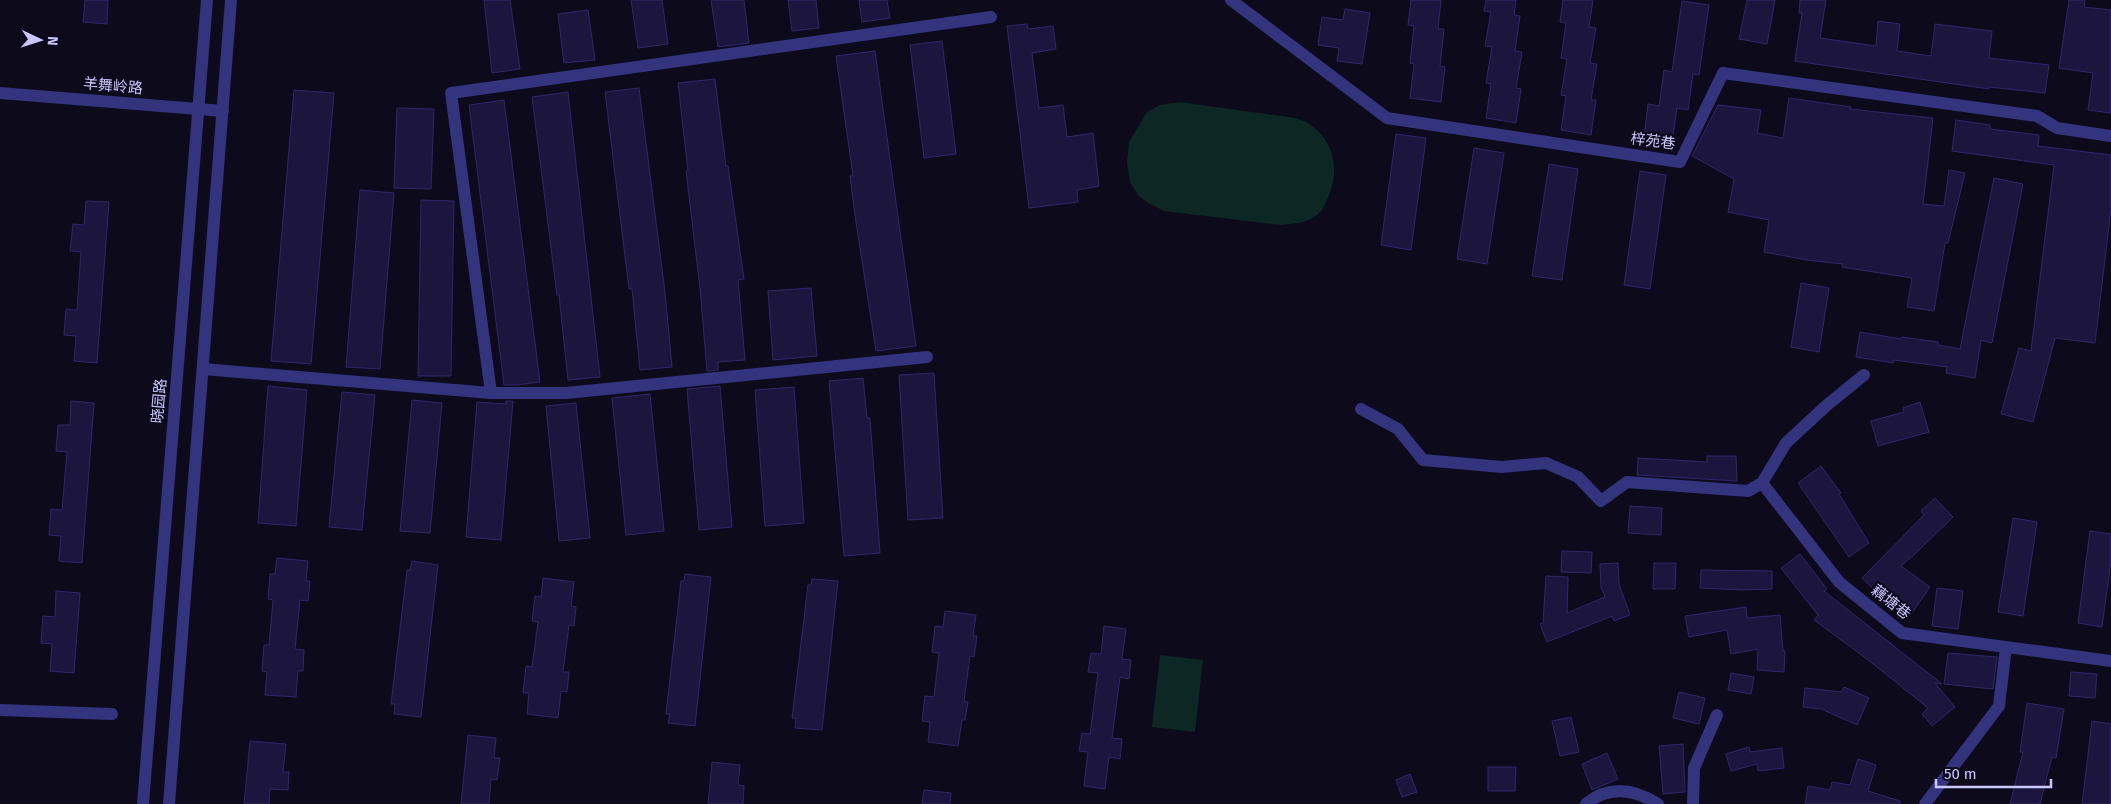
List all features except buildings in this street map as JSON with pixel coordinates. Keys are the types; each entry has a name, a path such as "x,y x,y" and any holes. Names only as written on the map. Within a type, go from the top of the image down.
{"street":[{"name":"晓园路","path":"143,804 207,0"},
{"path":"168,804 231,0"},
{"name":"梓苑巷","path":"1232,0 1387,118 1680,162 1723,73 2037,116 2057,128 2111,136"},
{"path":"491,393 451,93 991,17"},
{"name":"羊舞岭路","path":"0,94 223,111"},
{"path":"202,369 491,393 566,393 927,356"},
{"path":"1361,409 1398,430 1423,460 1502,467 1546,463 1578,477 1602,501 1627,482 1748,491 1762,483 1786,443 1827,405 1864,375"},
{"name":"藕塘巷","path":"1762,483 1839,582 1902,633 2111,661"},
{"path":"1925,804 1999,706 2006,647"},
{"path":"0,710 112,714"},
{"path":"1693,804 1694,768 1717,715"},
{"path":"1586,804 1592,799 1617,790 1648,798 1658,804"}],"green space":[{"path":"1179,102 1296,118 1308,123 1325,139 1333,160 1333,183 1322,210 1307,221 1281,225 1164,211 1148,203 1138,195 1130,182 1127,163 1129,142 1147,112 1160,105"},
{"path":"1160,655 1203,660 1195,732 1152,727"}]}
